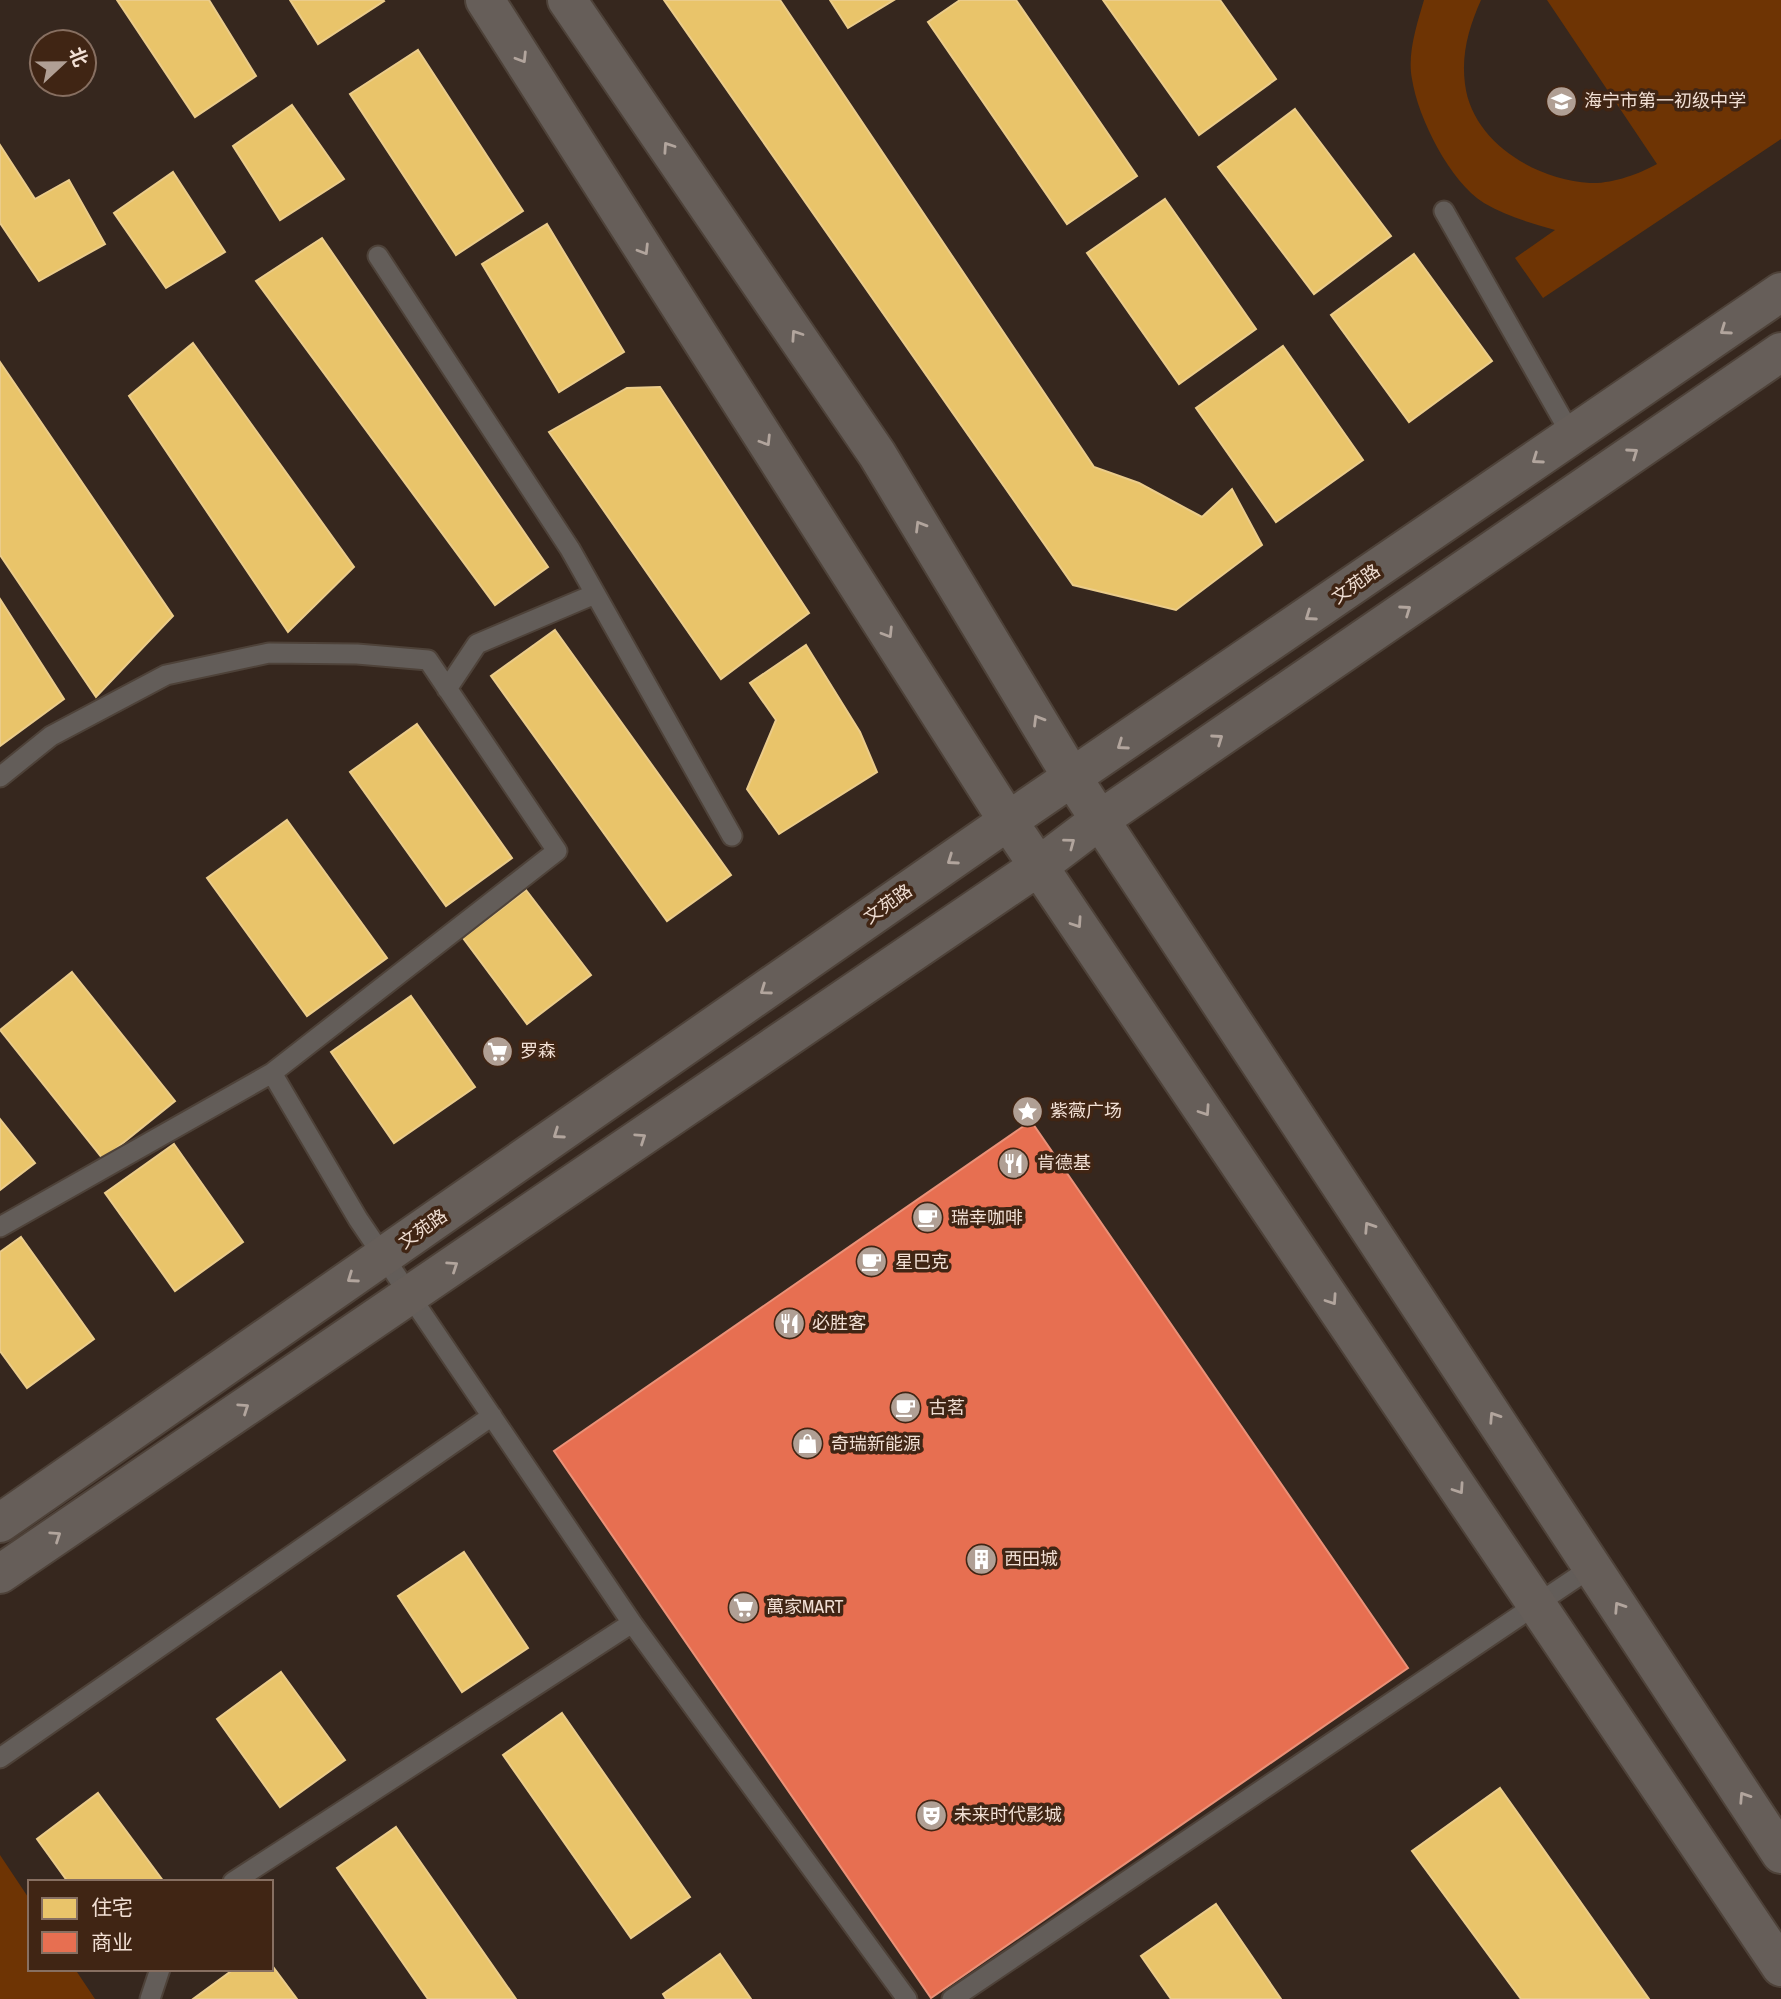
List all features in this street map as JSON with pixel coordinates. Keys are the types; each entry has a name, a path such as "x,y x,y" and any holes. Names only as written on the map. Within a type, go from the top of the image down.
{"main road":[{"path":"485,0 1008,821 1781,1967"},
{"path":"567,0 877,454 1073,779 1781,1854"},
{"name":"文苑路","path":"0,1523 1008,821 1781,292"},
{"path":"0,1574 1039,866 1101,819 1781,352"}],"lane":[{"path":"1444,211 1572,436"},
{"path":"378,256 570,549 732,835"},
{"path":"447,689 477,644 595,594"},
{"path":"0,777 51,736 166,676 269,653 357,653 428,660 557,850 272,1073 0,1227"},
{"path":"272,1073 409,1296 632,1623 907,1999"},
{"path":"0,1758 492,1416"},
{"path":"952,1999 1592,1567"},
{"path":"236,1880 632,1623"},
{"path":"150,1999 159,1971"}],"shaded area":[{"path":"1424,0 1481,0 1467,41 1465,84 1470,105 1493,140 1529,166 1569,180 1590,183 1625,178 1657,164 1547,0 1781,0 1781,139 1543,298 1515,258 1555,230 1501,212 1471,193 1448,165 1428,130 1415,95 1411,69 1414,39"},
{"path":"0,1855 28,1897 28,1971 76,1971 95,1999 0,1999"}],"building: 住宅":[{"path":"117,0 209,0 256,76 195,117"},
{"path":"290,0 383,0 384,1 318,44"},
{"path":"664,0 780,0 1094,467 1139,483 1202,517 1232,489 1262,545 1176,610 1073,585"},
{"path":"830,0 894,0 848,28"},
{"path":"960,0 1016,0 1137,176 1067,224 928,22"},
{"path":"1103,0 1220,0 1276,79 1199,135"},
{"path":"418,50 523,211 456,255 350,94"},
{"path":"292,105 344,179 280,220 233,146"},
{"path":"1295,109 1391,236 1314,294 1218,167"},
{"path":"0,145 35,199 69,180 105,244 39,281 0,223"},
{"path":"173,172 225,252 166,288 114,213"},
{"path":"1165,199 1256,329 1179,384 1087,253"},
{"path":"547,224 624,352 559,392 482,264"},
{"path":"322,238 548,567 495,605 256,281"},
{"path":"1414,254 1492,361 1409,422 1331,315"},
{"path":"193,343 354,567 288,632 129,396"},
{"path":"1283,346 1363,460 1276,522 1196,408"},
{"path":"0,362 173,616 96,697 0,555"},
{"path":"660,387 809,613 721,679 549,432 627,388"},
{"path":"0,599 64,699 0,746"},
{"path":"555,630 731,875 667,921 491,676"},
{"path":"806,645 860,732 877,772 779,834 747,789 776,720 750,683"},
{"path":"417,724 512,858 446,906 350,772"},
{"path":"287,820 387,958 307,1016 207,878"},
{"path":"526,890 591,975 527,1024 463,938"},
{"path":"72,972 175,1101 103,1159 0,1030"},
{"path":"411,996 475,1087 394,1143 331,1052"},
{"path":"0,1119 35,1163 0,1190"},
{"path":"174,1144 243,1242 175,1291 105,1193"},
{"path":"21,1237 94,1339 27,1388 0,1351 0,1252"},
{"path":"464,1552 528,1648 462,1692 398,1596"},
{"path":"281,1672 345,1760 280,1807 217,1719"},
{"path":"562,1713 690,1897 631,1938 503,1755"},
{"path":"1500,1788 1649,1999 1521,1999 1412,1851"},
{"path":"98,1793 163,1880 67,1880 37,1839"},
{"path":"396,1827 516,1999 428,1999 337,1868"},
{"path":"1216,1904 1281,1999 1171,1999 1141,1956"},
{"path":"720,1954 751,1999 666,1999 663,1994"},
{"path":"273,1967 297,1999 193,1999 231,1971 273,1971"}],"building: 商业":[{"name":"西田城","path":"1031,1121 1408,1668 931,1998 554,1451"}],"place":[{"name":"海宁市第一初级中学","path":"1561,101"},
{"name":"罗森","path":"497,1051"},
{"name":"紫薇广场","path":"1027,1111"},
{"name":"肯德基","path":"1014,1163"},
{"name":"瑞幸咖啡","path":"928,1218"},
{"name":"星巴克","path":"872,1262"},
{"name":"必胜客","path":"789,1323"},
{"name":"古茗","path":"906,1408"},
{"name":"奇瑞新能源","path":"808,1444"},
{"name":"西田城","path":"981,1559"},
{"name":"萬家MART","path":"743,1607"},
{"name":"未来时代影城","path":"931,1815"}]}
